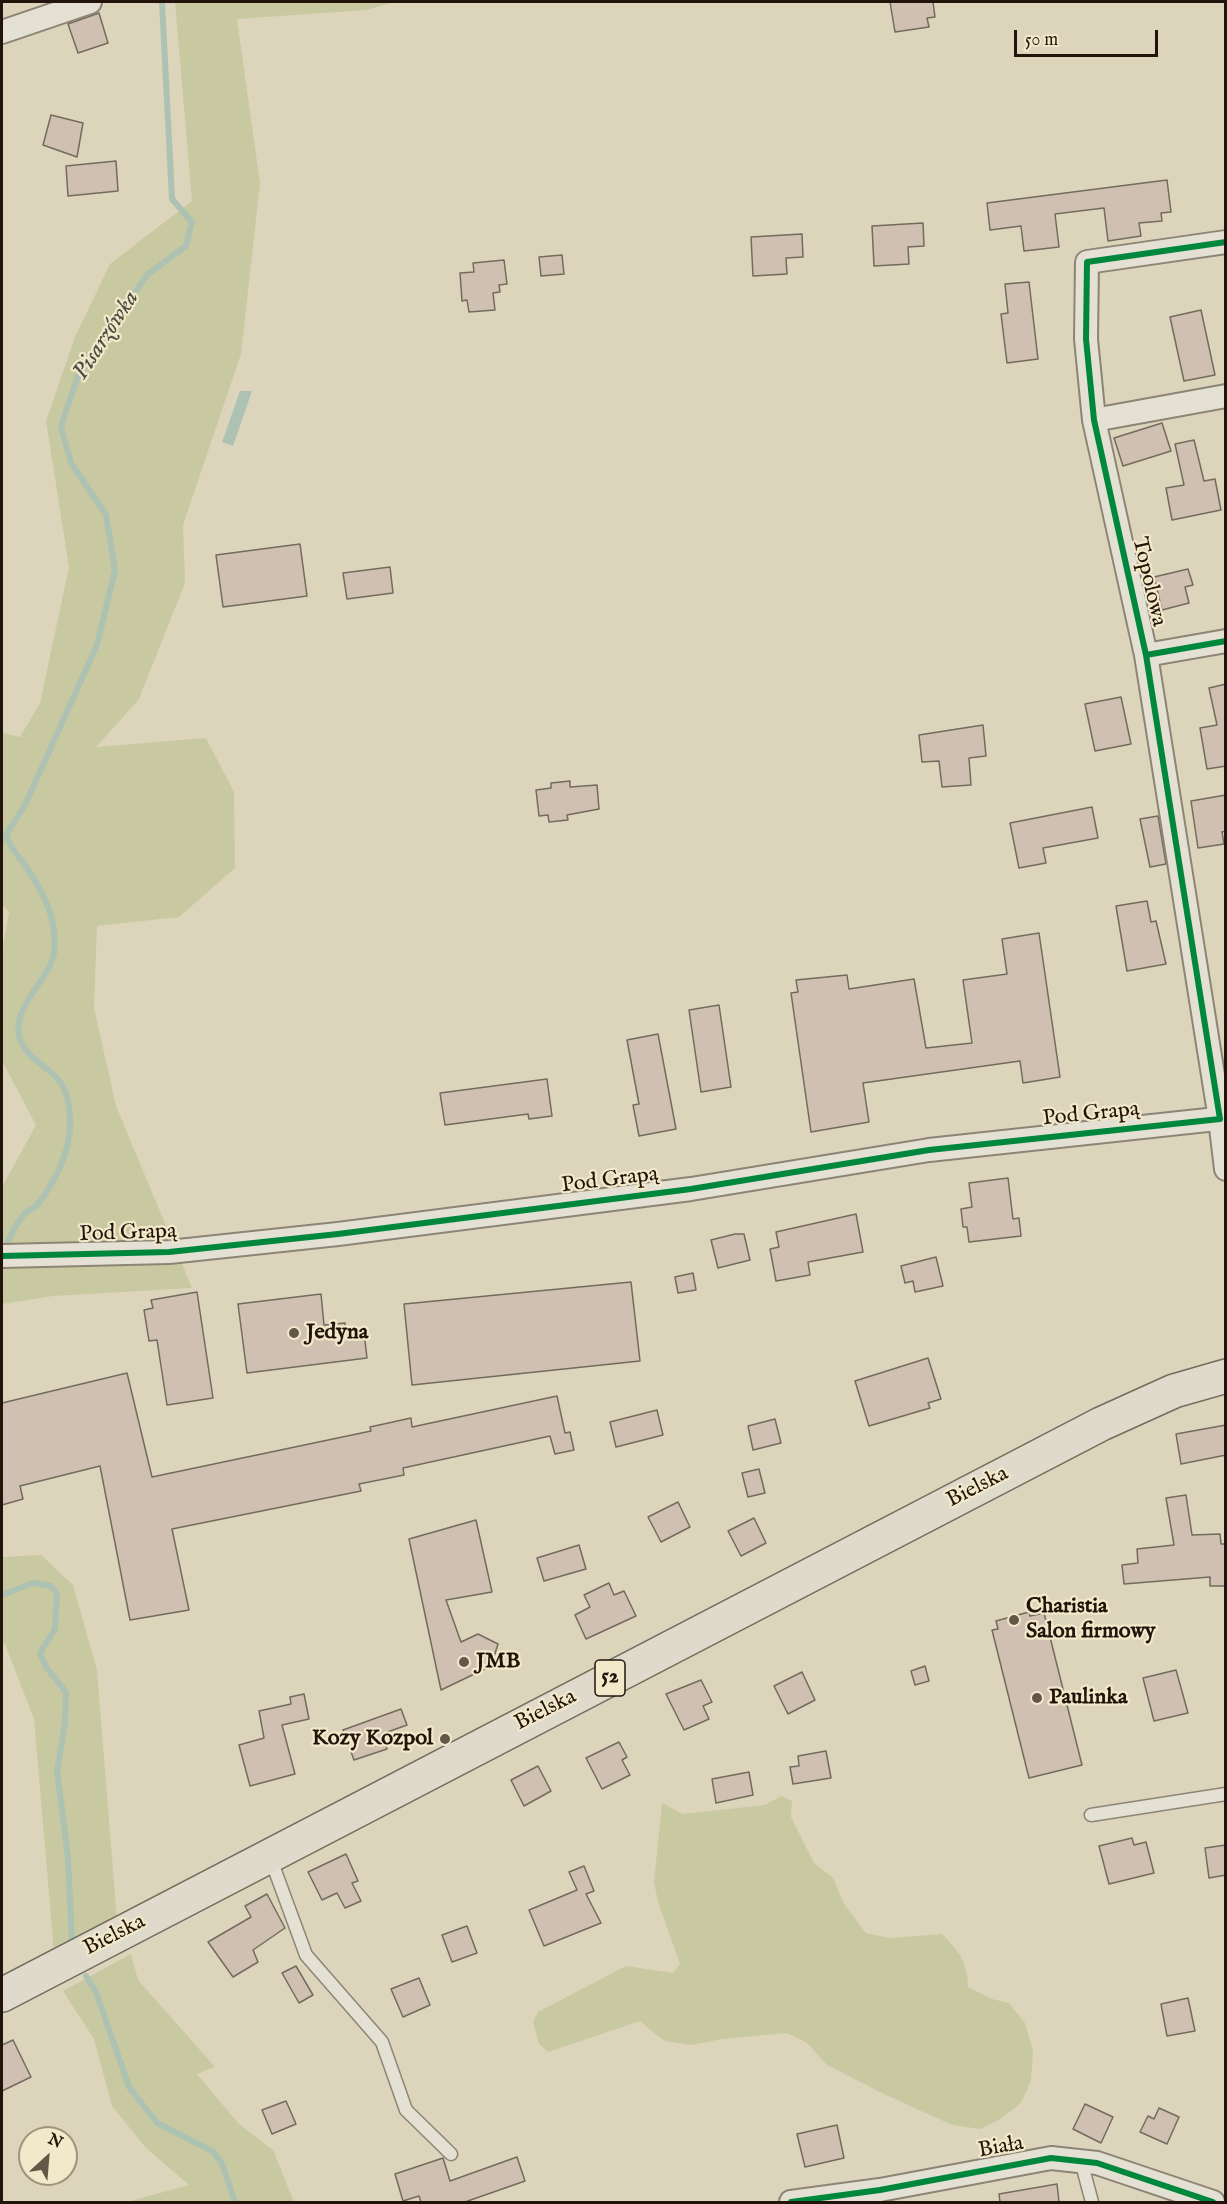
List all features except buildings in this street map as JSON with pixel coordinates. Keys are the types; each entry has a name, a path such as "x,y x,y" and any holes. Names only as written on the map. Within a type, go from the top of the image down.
{"main road":[{"name":"Bielska","path":"2,1995 1101,1424 1174,1391 1226,1376"}],"street":[{"path":"2,32 90,2"},
{"name":"Topolowa","path":"1226,242 1087,262 1086,339 1094,420 1146,655 1223,1119 1226,1169"},
{"path":"1094,420 1226,396"},
{"path":"1146,655 1226,641"},
{"name":"Pod Grapą","path":"2,1256 170,1252 338,1234 691,1189 929,1150 1223,1119"},
{"name":"Biała","path":"791,2202 880,2190 1023,2161 1051,2158 1121,2169 1213,2202"}],"lane":[{"path":"1092,1815 1226,1794"},
{"path":"269,1856 306,1955 382,2042 406,2110 451,2154"},
{"path":"1081,2161 1092,2202"}],"green space":[{"path":"175,2 393,2 367,10 237,19 260,183 241,354 183,525 185,583 139,699 96,747 206,738 234,792 235,868 179,917 97,926 94,1008 116,1106 192,1288 53,1296 2,1304 2,1187 36,1125 2,1061 2,953 9,912 2,905 2,733 20,737 40,703 69,567 46,421 75,337 110,264 192,201"},
{"path":"41,1555 73,1585 97,1670 117,1920 54,1952 34,1719 5,1644 2,1643 2,1557"},
{"path":"781,1796 792,1801 791,1817 814,1863 833,1878 844,1904 866,1933 890,1938 942,1934 964,1964 968,1987 992,1999 1009,2003 1025,2023 1033,2050 1031,2081 1021,2103 999,2120 980,2129 952,2125 827,2065 807,2043 787,2033 722,2039 692,2045 664,2041 640,2021 548,2052 539,2044 533,2022 538,2012 626,1966 673,1973 680,1964 658,1902 654,1882 662,1803 683,1814 765,1805"},
{"path":"131,1954 138,1980 215,2067 197,2074 239,2124 273,2150 294,2202 127,2202 189,2185 145,2147 112,2106 94,2039 63,1991"}],"shaded area":[{"path":"240,391 252,391 233,446 222,442"}],"waterway":[{"name":"Pisarzówka","path":"2,841 25,805 97,645 115,570 106,515 71,463 61,426 78,376 147,275 186,246 192,222 172,199 162,2"},
{"path":"6,834 44,897 52,919 55,941 51,962 22,1013 19,1035 22,1045 28,1052 62,1085 66,1094 70,1123 66,1152 54,1179 38,1204 21,1218 6,1246"},
{"path":"2,1595 33,1583 51,1586 57,1594 55,1629 40,1653 46,1667 66,1692 65,1723 57,1771 68,1857 72,1944"},
{"path":"86,1976 96,1992 129,2087 157,2123 214,2152 222,2164 235,2202"}],"cycle path":[{"path":"2,1256 169,1252 338,1234 691,1189 929,1150 1220,1119 1146,655 1094,420 1086,339 1087,262 1226,242"},
{"path":"1146,655 1226,641"},
{"path":"791,2202 880,2190 1051,2158 1097,2163 1213,2202"}],"place":[{"name":"Jedyna","path":"294,1333"},
{"name":"Charistia Salon firmowy","path":"1014,1620"},
{"name":"JMB","path":"464,1662"},
{"name":"Paulinka","path":"1037,1698"},
{"name":"Kozy Kozpol","path":"445,1739"}]}
